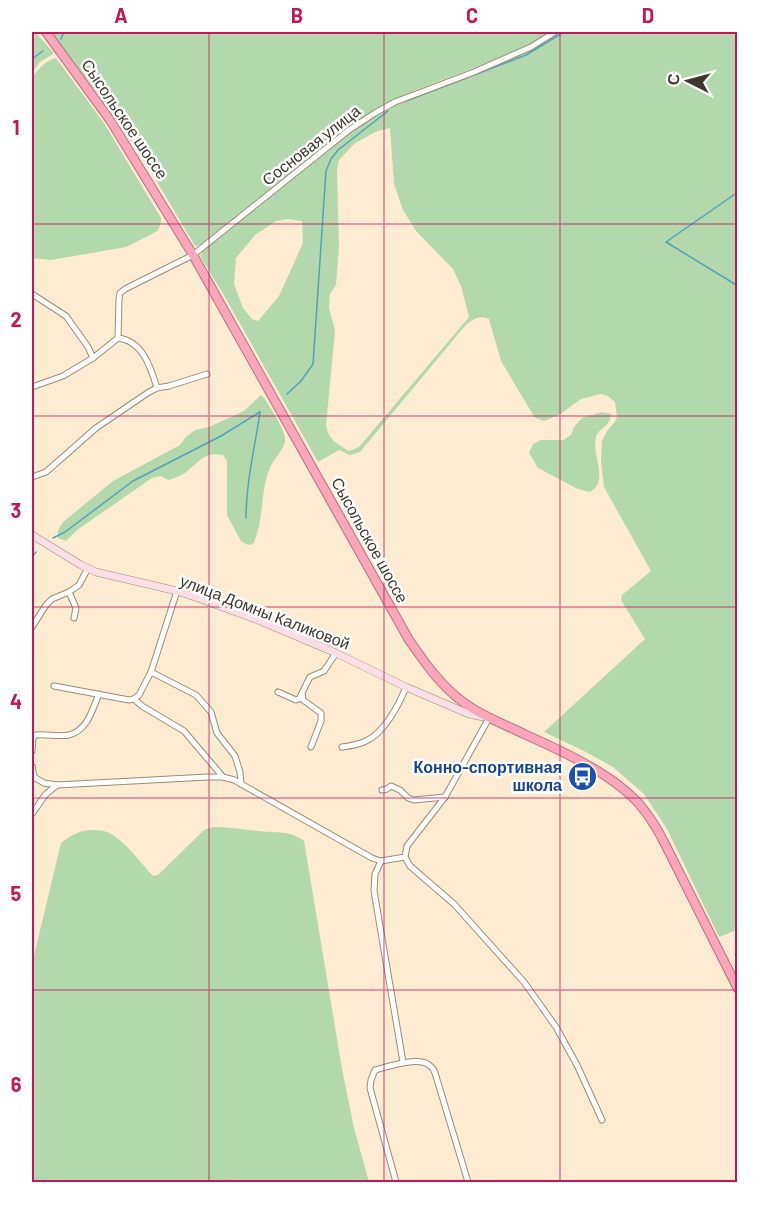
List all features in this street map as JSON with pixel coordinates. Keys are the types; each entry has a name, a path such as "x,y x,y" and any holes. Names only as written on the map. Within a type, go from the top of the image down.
{"highway":[{"name":"Сысольское шоссе","path":"46,32 110,120 193,255 410,640 433,674 464,703 489,718 551,746 602,774 639,804 654,823 738,989"}],"main road":[{"name":"улица Домны Каликовой","path":"32,535 96,572 177,591 258,620 469,714 489,718"}],"street":[{"name":"Сосновая улица","path":"118,338 120,293 193,255 349,130 395,102 474,72 531,47 555,32"},
{"path":"32,294 66,316 93,358"},
{"path":"32,387 63,376 93,358 118,338 135,345 145,355 157,388"},
{"path":"32,477 46,472 96,428 157,388 207,374"},
{"path":"32,627 52,599 79,585 88,568"},
{"path":"54,686 134,699 139,695 151,672 177,591"},
{"path":"69,592 76,608 74,618"},
{"path":"278,692 296,700 299,699 310,677 324,671 336,653"},
{"path":"151,672 196,695 211,712 217,733 235,756 241,784"},
{"path":"342,747 366,741 375,735 393,712 406,687"},
{"path":"302,693 303,700 321,713 321,721 311,747"},
{"path":"32,751 33,738 36,735 68,735 81,728 89,719 99,694"},
{"path":"134,699 179,726 223,777"},
{"path":"489,718 445,797 407,846 405,857 410,866 454,903 524,982 556,1027 577,1065 602,1120"},
{"path":"32,766 33,776 44,783 57,785 223,777 234,780 372,858 381,861 405,857"},
{"path":"32,814 45,795 57,785"},
{"path":"382,790 391,786 414,800 445,797"},
{"path":"381,861 375,874 374,891 403,1062"},
{"path":"396,1182 370,1088 375,1070 403,1062 426,1063 435,1073 468,1182"}],"green space":[{"path":"32,32 35,32 53,54 40,62 32,73"},
{"path":"51,32 550,32 513,52 414,91 377,109 347,128 200,245 195,246 115,116"},
{"path":"560,32 737,32 737,930 719,937 667,829 644,794 613,767 544,732 645,639 621,600 622,595 651,571 604,487 601,462 602,441 617,417 615,402 601,394 581,399 559,415 544,421 535,418 501,361 489,319 479,317 464,327 360,452 350,455 339,450 318,462 200,256 204,250 351,132 376,115 533,49","holes":["390,128 394,184 403,210 416,231 453,269 461,286 469,317 359,447 349,451 331,438 326,426 335,330 329,308 330,294 336,285 339,246 337,170 339,160 354,144 375,132","288,219 302,221 303,243 279,296 258,321 252,319 243,308 234,284 236,258 255,235 276,221"]},
{"path":"56,58 104,123 161,220 156,232 126,247 51,260 32,258 32,78 48,61"},
{"path":"261,395 281,426 285,442 266,479 259,527 253,544 248,545 241,541 227,515 227,461 223,455 216,454 202,458 175,478 168,480 161,476 152,478 77,530 66,541 58,538 58,530 63,522 113,481 180,445 195,430 209,427 244,411"},
{"path":"602,412 611,414 609,422 596,437 599,481 596,487 590,492 578,489 538,468 529,453 533,444 541,440 563,440 571,435 574,427 582,418"},
{"path":"213,827 288,834 304,841 342,1069 354,1128 369,1182 32,1182 32,964 61,843 82,831 107,832 126,846 153,876 158,875 203,831"}],"waterway":[{"path":"61,39 64,32"},
{"path":"406,101 526,55 564,32"},
{"path":"32,59 43,51"},
{"path":"287,394 301,381 313,364 326,171 338,150 388,111"},
{"path":"738,192 666,242 738,286"},
{"path":"246,518 249,478 260,412"},
{"path":"53,538 65,532 133,481 221,436 260,412"},
{"path":"32,557 36,552"}],"place":[{"name":"Конно-спортивная школа","path":"583,776"}]}
